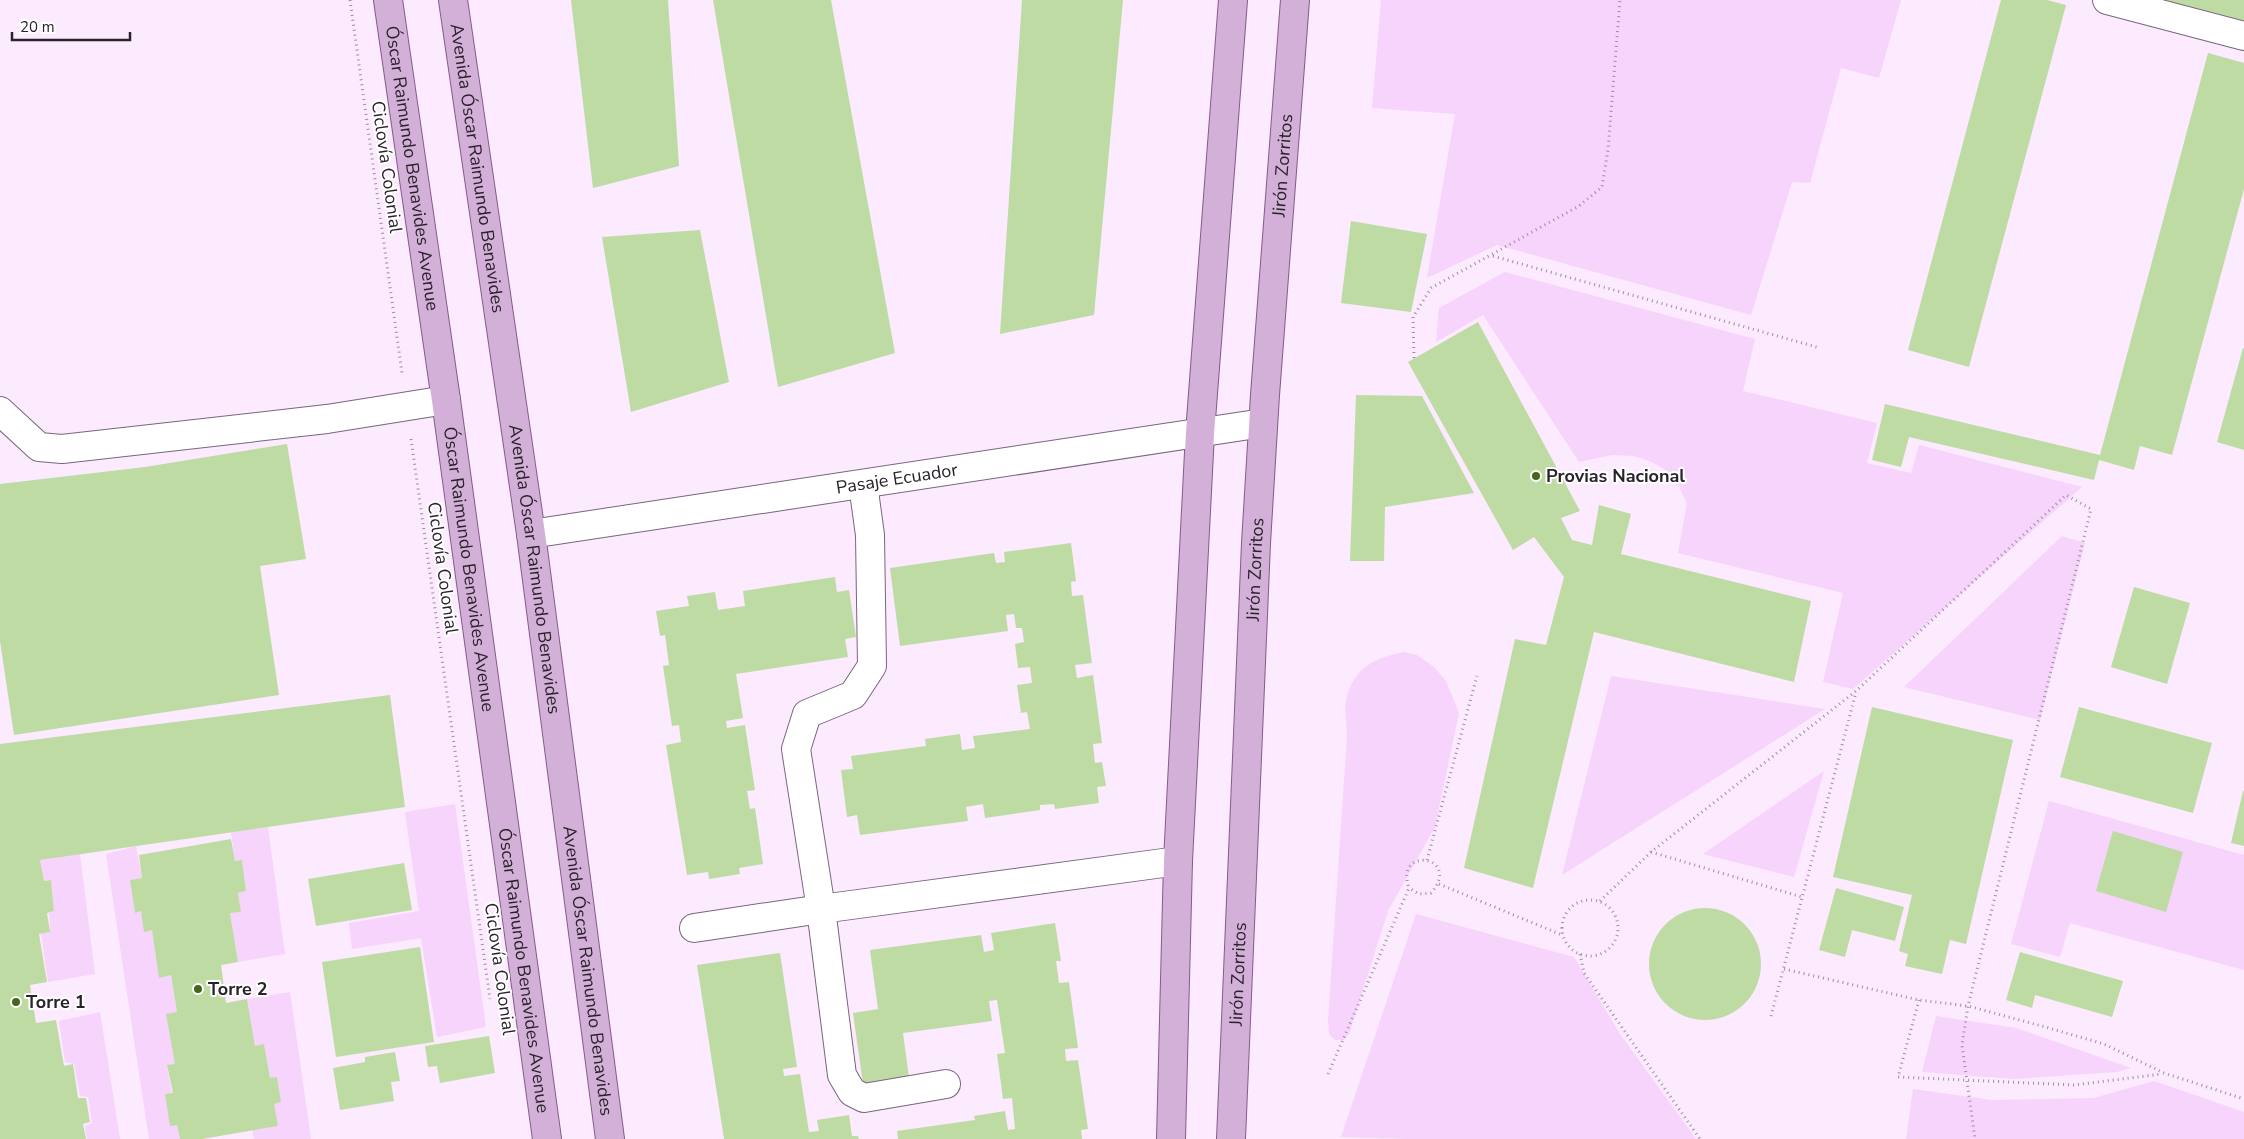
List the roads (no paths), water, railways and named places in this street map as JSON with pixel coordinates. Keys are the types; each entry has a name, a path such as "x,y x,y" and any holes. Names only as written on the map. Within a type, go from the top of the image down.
{"main road":[{"name":"Óscar Raimundo Benavides Avenue","path":"388,0 446,400 547,1139"},
{"name":"Avenida Óscar Raimundo Benavides","path":"453,0 531,534 610,1139"},
{"path":"1171,1139 1178,860 1200,433 1232,0"},
{"name":"Jirón Zorritos","path":"1231,1139 1255,553 1295,0"}],"street":[{"path":"2107,0 2244,36"},
{"path":"0,411 39,447 62,450 327,419 446,400"},
{"name":"Pasaje Ecuador","path":"531,534 1263,423"},
{"path":"863,484 870,535 872,666 853,695 806,714 796,749 821,909 842,1075 852,1092 864,1098 946,1084"},
{"path":"694,928 1178,860"}],"place":[{"name":"Provias Nacional","path":"1536,476"},
{"name":"Torre 2","path":"198,989"},
{"name":"Torre 1","path":"16,1002"}]}
